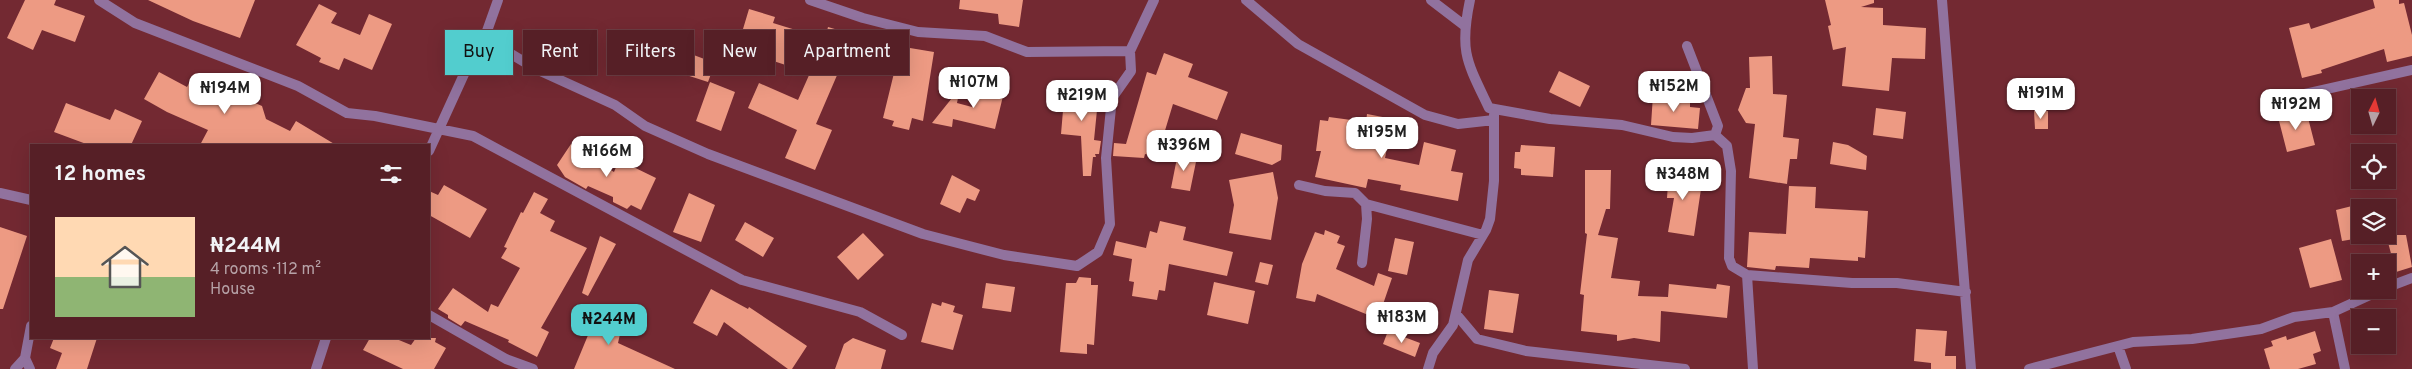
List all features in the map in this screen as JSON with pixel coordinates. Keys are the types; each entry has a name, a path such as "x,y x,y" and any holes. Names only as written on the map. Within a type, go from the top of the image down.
{"street":[{"path":"99,0 135,23 298,86 347,113 473,136 742,280 860,312 902,334"},
{"path":"487,30 498,0"},
{"path":"810,0 864,18 918,32 985,36 1027,52 1130,52"},
{"path":"513,55 536,69 615,105 645,126 708,154 923,234 1004,255 1076,266 1098,252 1110,224 1106,158 1112,98 1131,71 1130,52 1154,0"},
{"path":"1246,0 1298,44 1425,115 1458,124 1494,114 1622,125 1673,137 1692,138 1715,134"},
{"path":"1431,0 1465,26"},
{"path":"1428,369 1433,353 1453,325 1468,260 1490,219 1494,181 1494,114 1489,108 1469,65 1464,43 1470,0"},
{"path":"1942,0 1971,369"},
{"path":"1687,46 1718,126 1715,134"},
{"path":"2282,99 2412,70"},
{"path":"430,149 464,75"},
{"path":"1715,134 1727,146 1731,172 1729,258 1732,266 1748,275 1852,283 1897,283 1966,292"},
{"path":"1299,185 1324,191 1355,193 1366,204 1483,235"},
{"path":"0,193 30,200"},
{"path":"1362,264 1367,218 1366,204"},
{"path":"1748,275 1753,369"},
{"path":"2396,284 2412,278"},
{"path":"2029,369 2133,342 2192,339 2261,329 2294,317 2333,312 2361,299"},
{"path":"2333,312 2345,369"},
{"path":"1456,314 1477,339 1526,351 1685,369"},
{"path":"430,316 506,359 533,369"},
{"path":"14,369 25,358 30,331"},
{"path":"316,369 326,339"},
{"path":"2118,346 2126,369"},
{"path":"25,358 30,369"}],"building":[{"path":"25,0 56,0 54,5 85,16 75,42 42,30 33,50 7,38"},
{"path":"148,0 255,0 240,38 193,21"},
{"path":"960,0 1023,0 1019,27 999,24 998,14 959,9"},
{"path":"1825,0 1874,0 1874,3 1861,7 1883,8 1883,25 1926,28 1925,59 1892,58 1889,91 1842,86 1846,47 1833,50 1828,26 1831,25"},
{"path":"2373,0 2399,0 2399,4 2404,3 2412,35 2412,56 2387,62 2384,49 2321,70 2322,73 2302,78 2289,28 2309,23 2311,29 2375,8"},
{"path":"319,4 337,13 331,23 360,35 369,14 392,24 372,70 344,58 339,70 319,62 321,58 296,45"},
{"path":"749,9 775,17 773,23 796,30 785,30 785,65 775,61 775,30 743,30"},
{"path":"828,27 838,30 827,30"},
{"path":"909,48 934,52 923,121 912,118 909,130 892,126 894,121 883,118 894,75 909,75"},
{"path":"1164,53 1193,64 1188,77 1228,92 1217,120 1173,104 1157,157 1145,154 1144,158 1113,156 1114,143 1126,144 1147,72 1156,75"},
{"path":"694,55 704,59 704,75 711,75 708,82 686,75 694,75"},
{"path":"1772,56 1773,94 1787,95 1783,137 1799,139 1797,159 1790,159 1787,184 1749,178 1755,124 1746,123 1738,110 1746,88 1750,88 1749,57"},
{"path":"1559,71 1590,86 1580,107 1549,92"},
{"path":"159,72 187,87 194,74 201,77 202,74 218,82 217,84 223,89 262,106 266,119 290,131 296,121 334,144 201,144 208,130 167,112 144,99"},
{"path":"809,75 837,75 816,124 832,130 815,170 785,158 797,130 748,108 759,83 798,100"},
{"path":"710,82 735,92 721,131 696,121"},
{"path":"977,86 1004,92 995,129 953,119 952,127 932,123 960,88 957,103 972,107"},
{"path":"1065,87 1099,90 1094,140 1101,141 1099,154 1095,154 1096,157 1093,157 1091,176 1083,176 1081,136 1061,134"},
{"path":"1653,95 1690,98 1690,107 1700,108 1698,129 1651,125"},
{"path":"66,103 110,120 115,109 142,121 131,144 86,144 54,132"},
{"path":"1876,108 1906,112 1903,139 1873,135"},
{"path":"2306,110 2315,145 2287,152 2278,117"},
{"path":"2034,111 2048,111 2048,129 2035,129"},
{"path":"1367,114 1393,119 1385,158 1419,165 1424,142 1456,150 1451,171 1463,173 1458,201 1400,190 1401,185 1368,179 1366,188 1315,177 1321,151 1316,151 1320,120 1328,121 1329,117 1366,122"},
{"path":"1241,133 1282,145 1281,160 1272,165 1235,154"},
{"path":"1833,142 1848,145 1867,156 1866,170 1830,164"},
{"path":"571,144 614,172 619,160 656,178 641,210 631,205 627,209 613,202 613,197 588,186 586,189 565,177 557,165"},
{"path":"1521,145 1555,147 1553,177 1521,175 1521,169 1514,168 1515,152 1520,152"},
{"path":"1178,153 1197,157 1190,191 1171,188"},
{"path":"1669,169 1696,170 1695,188 1701,189 1694,236 1668,232 1674,198 1667,198"},
{"path":"1585,170 1611,170 1610,209 1606,209 1598,235 1618,238 1611,278 1640,281 1638,296 1668,297 1669,284 1716,289 1717,284 1730,286 1727,318 1661,311 1660,342 1634,338 1617,341 1617,335 1581,331 1584,295 1580,294 1587,234 1585,233"},
{"path":"1273,172 1278,198 1271,240 1229,233 1234,205 1229,180"},
{"path":"952,175 980,190 975,201 967,198 960,213 940,204"},
{"path":"444,185 487,209 470,238 430,216 430,191 438,195"},
{"path":"1789,186 1816,187 1815,208 1868,211 1865,258 1858,257 1858,261 1810,258 1809,268 1776,266 1775,270 1747,267 1749,232 1786,234"},
{"path":"534,192 548,199 540,213 555,221 550,231 587,248 541,328 549,332 537,357 508,342 509,340 465,321 461,326 438,309 453,288 488,312 491,304 498,307 520,268 501,258 507,248 504,247 521,212 523,213"},
{"path":"689,193 715,205 701,242 673,232"},
{"path":"2351,206 2351,240 2342,241 2336,210"},
{"path":"1160,221 1186,227 1183,240 1233,252 1227,276 1169,264 1165,291 1159,290 1157,300 1132,296 1134,282 1129,281 1132,259 1113,255 1116,241 1146,248 1150,231 1157,233"},
{"path":"745,222 774,238 763,257 735,240"},
{"path":"0,227 27,236 3,309 0,309"},
{"path":"1325,230 1340,236 1337,243 1345,246 1336,269 1374,286 1378,273 1392,278 1378,319 1317,294 1315,302 1296,298 1302,264 1315,232 1324,235"},
{"path":"863,233 884,255 858,280 837,257"},
{"path":"2396,235 2406,235 2412,267 2396,272 2396,254 2391,254 2388,244 2396,244"},
{"path":"600,236 616,244 588,296 582,293"},
{"path":"1395,238 1414,242 1407,275 1388,271"},
{"path":"2331,239 2342,280 2310,288 2299,248"},
{"path":"1260,262 1273,265 1268,285 1255,282"},
{"path":"1079,277 1091,278 1091,285 1098,285 1094,345 1087,344 1087,354 1060,352 1066,283 1076,283"},
{"path":"1214,282 1255,291 1248,324 1207,315"},
{"path":"986,283 1015,287 1011,312 982,308"},
{"path":"711,289 748,309 749,307 807,346 792,369 788,369 724,322 717,336 693,323"},
{"path":"1489,290 1519,294 1513,333 1484,329"},
{"path":"942,302 955,306 953,312 963,315 953,350 921,342 932,303 941,306"},
{"path":"578,308 623,321 618,343 675,369 574,369 591,328 573,323"},
{"path":"1916,329 1947,331 1945,356 1956,356 1956,369 1931,369 1931,363 1914,361"},
{"path":"1388,331 1420,343 1415,357 1383,344"},
{"path":"2315,331 2321,351 2313,354 2316,364 2298,369 2270,369 2264,349 2273,346 2271,341 2286,336 2287,340"},
{"path":"436,338 435,342 446,348 434,369 403,369 363,350 369,339 396,339 411,345 415,339"},
{"path":"853,338 886,350 881,369 835,369 844,344"},
{"path":"54,339 97,339 87,369 56,369 62,353 50,348"}]}
